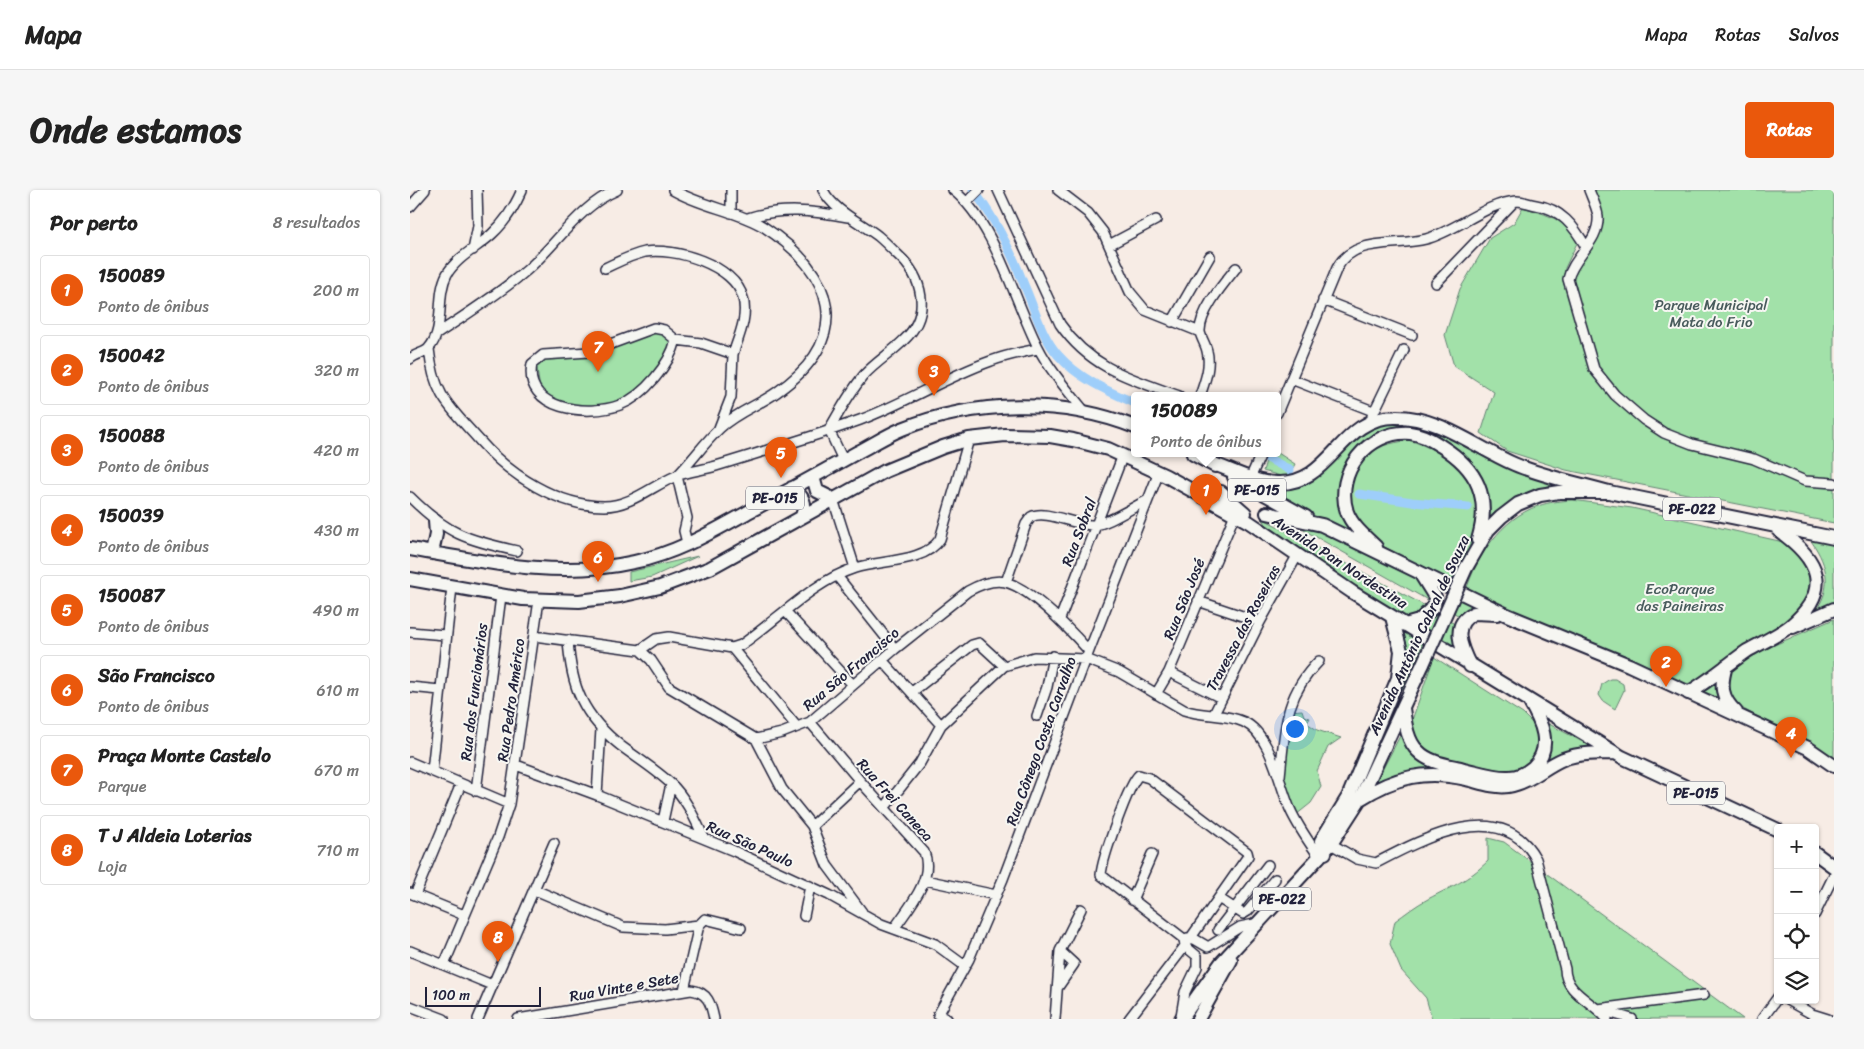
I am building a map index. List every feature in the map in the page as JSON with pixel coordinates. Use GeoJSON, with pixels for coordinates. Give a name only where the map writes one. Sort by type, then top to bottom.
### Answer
{"type":"FeatureCollection","features":[{"type":"Feature","properties":{"kind":"highway","name":"PE-015"},"geometry":{"type":"LineString","coordinates":[[410,549],[509,566],[576,570],[636,562],[696,542],[901,429],[940,416],[969,410],[1040,407],[1085,412],[1131,426]]}},
{"type":"Feature","properties":{"kind":"highway"},"geometry":{"type":"LineString","coordinates":[[1199,457],[1248,481],[1275,484],[1297,481],[1318,470],[1352,432],[1372,416],[1420,419],[1515,464],[1609,492]]}},
{"type":"Feature","properties":{"kind":"highway"},"geometry":{"type":"LineString","coordinates":[[1388,556],[1361,532],[1351,519],[1344,500],[1344,484],[1347,472],[1362,450],[1380,439],[1409,433],[1431,440],[1456,456],[1466,465],[1478,484],[1484,512],[1475,551]]}},
{"type":"Feature","properties":{"kind":"highway","name":"Avenida Pan Nordestina"},"geometry":{"type":"LineString","coordinates":[[410,579],[501,596],[539,600],[598,599],[660,587],[710,568],[905,461],[969,439],[1005,435],[1050,436],[1091,444],[1123,455],[1159,472],[1263,531],[1392,617],[1616,753],[1682,787],[1774,828]]}},
{"type":"Feature","properties":{"kind":"highway"},"geometry":{"type":"LineString","coordinates":[[813,477],[817,492],[833,499]]}},
{"type":"Feature","properties":{"kind":"highway","name":"Avenida Pan Nordestina"},"geometry":{"type":"LineString","coordinates":[[1248,481],[1322,525]]}},
{"type":"Feature","properties":{"kind":"highway"},"geometry":{"type":"LineString","coordinates":[[792,488],[803,498],[805,505],[802,516]]}},
{"type":"Feature","properties":{"kind":"highway"},"geometry":{"type":"LineString","coordinates":[[1221,492],[1263,531]]}},
{"type":"Feature","properties":{"kind":"highway","name":"Avenida Antônio Cabral de Souza"},"geometry":{"type":"LineString","coordinates":[[1181,1019],[1221,963],[1240,945],[1325,852],[1360,799],[1475,551],[1488,530],[1518,504],[1540,495],[1609,492],[1833,538]]}},
{"type":"Feature","properties":{"kind":"highway"},"geometry":{"type":"LineString","coordinates":[[1268,513],[1322,525]]}},
{"type":"Feature","properties":{"kind":"highway"},"geometry":{"type":"LineString","coordinates":[[432,553],[436,534],[435,521]]}},
{"type":"Feature","properties":{"kind":"highway","name":"PE-015"},"geometry":{"type":"LineString","coordinates":[[1322,525],[1507,615],[1629,666],[1808,748],[1834,766]]}},
{"type":"Feature","properties":{"kind":"highway"},"geometry":{"type":"LineString","coordinates":[[1688,693],[1706,683],[1726,666],[1789,626],[1807,611],[1815,596],[1818,580],[1816,568],[1809,556],[1799,544],[1774,527]]}},
{"type":"Feature","properties":{"kind":"highway"},"geometry":{"type":"LineString","coordinates":[[1406,624],[1423,618],[1431,611],[1435,602],[1431,590],[1420,573]]}},
{"type":"Feature","properties":{"kind":"highway"},"geometry":{"type":"LineString","coordinates":[[1771,638],[1834,609]]}},
{"type":"Feature","properties":{"kind":"highway"},"geometry":{"type":"LineString","coordinates":[[1470,666],[1459,642],[1459,632],[1463,622],[1474,613],[1507,615]]}},
{"type":"Feature","properties":{"kind":"highway"},"geometry":{"type":"LineString","coordinates":[[1325,852],[1321,841],[1348,797],[1398,678],[1401,651],[1392,617]]}},
{"type":"Feature","properties":{"kind":"highway"},"geometry":{"type":"LineString","coordinates":[[1726,666],[1722,679],[1723,695],[1729,706],[1741,718]]}},
{"type":"Feature","properties":{"kind":"highway"},"geometry":{"type":"LineString","coordinates":[[1402,708],[1411,741],[1423,756],[1444,764],[1509,777],[1520,776],[1530,770],[1537,763],[1545,743],[1540,722],[1526,697]]}},
{"type":"Feature","properties":{"kind":"highway"},"geometry":{"type":"LineString","coordinates":[[1360,799],[1380,787],[1425,774],[1452,776],[1506,787],[1530,779],[1565,758],[1582,754],[1616,753]]}},
{"type":"Feature","properties":{"kind":"highway"},"geometry":{"type":"LineString","coordinates":[[1819,856],[1834,867]]}},
{"type":"Feature","properties":{"kind":"highway","name":"Avenida Antônio Cabral de Souza"},"geometry":{"type":"LineString","coordinates":[[1198,1019],[1240,945]]}},
{"type":"Feature","properties":{"kind":"street"},"geometry":{"type":"LineString","coordinates":[[410,207],[425,190]]}},
{"type":"Feature","properties":{"kind":"street"},"geometry":{"type":"LineString","coordinates":[[473,250],[478,226],[477,190]]}},
{"type":"Feature","properties":{"kind":"street"},"geometry":{"type":"LineString","coordinates":[[437,334],[439,301],[444,280],[457,261],[494,232],[508,215],[522,190]]}},
{"type":"Feature","properties":{"kind":"street"},"geometry":{"type":"LineString","coordinates":[[410,359],[428,349],[437,334],[508,286],[529,268],[585,210],[607,194],[617,190]]}},
{"type":"Feature","properties":{"kind":"street"},"geometry":{"type":"LineString","coordinates":[[673,190],[698,203],[748,218],[785,242],[815,275],[824,292],[827,308],[826,326],[812,359],[796,378],[776,393],[744,410],[719,429],[677,476]]}},
{"type":"Feature","properties":{"kind":"street"},"geometry":{"type":"LineString","coordinates":[[731,190],[731,213]]}},
{"type":"Feature","properties":{"kind":"street"},"geometry":{"type":"LineString","coordinates":[[823,190],[838,208],[878,236],[905,261],[917,278],[921,294],[920,310],[906,339],[866,374],[853,389],[830,430]]}},
{"type":"Feature","properties":{"kind":"street"},"geometry":{"type":"LineString","coordinates":[[953,190],[969,199],[991,242],[1038,349],[1064,387],[1085,412]]}},
{"type":"Feature","properties":{"kind":"street"},"geometry":{"type":"LineString","coordinates":[[969,199],[979,190]]}},
{"type":"Feature","properties":{"kind":"street"},"geometry":{"type":"LineString","coordinates":[[998,190],[1060,324],[1072,342],[1094,360],[1118,373],[1168,392]]}},
{"type":"Feature","properties":{"kind":"street"},"geometry":{"type":"LineString","coordinates":[[1058,190],[1088,214],[1103,232],[1130,292],[1146,310],[1200,332]]}},
{"type":"Feature","properties":{"kind":"street"},"geometry":{"type":"LineString","coordinates":[[1590,190],[1598,214],[1598,224],[1586,247],[1571,268],[1569,288],[1594,369],[1615,395],[1656,428],[1674,438],[1754,459],[1805,480],[1834,483]]}},
{"type":"Feature","properties":{"kind":"street"},"geometry":{"type":"LineString","coordinates":[[1281,403],[1340,262],[1349,252],[1387,242],[1421,240],[1436,236],[1496,207],[1513,202],[1542,205],[1563,215],[1575,227],[1586,247]]}},
{"type":"Feature","properties":{"kind":"street"},"geometry":{"type":"LineString","coordinates":[[1436,283],[1513,202]]}},
{"type":"Feature","properties":{"kind":"street"},"geometry":{"type":"LineString","coordinates":[[748,218],[772,212],[798,210],[853,218]]}},
{"type":"Feature","properties":{"kind":"street"},"geometry":{"type":"LineString","coordinates":[[1109,245],[1156,220]]}},
{"type":"Feature","properties":{"kind":"street"},"geometry":{"type":"LineString","coordinates":[[605,268],[644,252],[657,251],[689,257],[708,264],[730,277],[743,298],[744,316],[733,354],[731,397],[719,429]]}},
{"type":"Feature","properties":{"kind":"street"},"geometry":{"type":"LineString","coordinates":[[1172,322],[1210,256]]}},
{"type":"Feature","properties":{"kind":"street"},"geometry":{"type":"LineString","coordinates":[[1201,392],[1209,364],[1207,351],[1200,332],[1204,316],[1212,301],[1236,268]]}},
{"type":"Feature","properties":{"kind":"street"},"geometry":{"type":"LineString","coordinates":[[1323,300],[1412,335]]}},
{"type":"Feature","properties":{"kind":"street"},"geometry":{"type":"LineString","coordinates":[[676,340],[670,359],[660,374],[631,399],[612,408],[579,411],[563,407],[544,396],[533,386],[530,379],[532,364],[543,355],[590,352],[654,328],[664,330],[676,340],[701,344],[733,354]]}},
{"type":"Feature","properties":{"kind":"street"},"geometry":{"type":"LineString","coordinates":[[428,349],[434,384],[444,400],[490,452],[520,478],[530,484],[564,498],[605,506],[621,504],[634,499],[677,476],[868,417],[905,402],[990,361],[1038,349]]}},
{"type":"Feature","properties":{"kind":"street"},"geometry":{"type":"LineString","coordinates":[[1291,378],[1372,416],[1404,350]]}},
{"type":"Feature","properties":{"kind":"street"},"geometry":{"type":"LineString","coordinates":[[830,430],[843,460]]}},
{"type":"Feature","properties":{"kind":"street"},"geometry":{"type":"LineString","coordinates":[[640,650],[656,639],[668,637],[732,648],[741,645],[818,586],[837,576],[855,568],[929,552],[935,547],[942,531],[969,439]]}},
{"type":"Feature","properties":{"kind":"street","name":"Rua Sobral"},"geometry":{"type":"LineString","coordinates":[[1060,619],[1123,455]]}},
{"type":"Feature","properties":{"kind":"street"},"geometry":{"type":"LineString","coordinates":[[1248,481],[1260,457]]}},
{"type":"Feature","properties":{"kind":"street","name":"Rua Cônego Costa Carvalho"},"geometry":{"type":"LineString","coordinates":[[947,1019],[938,1015],[965,966],[996,895],[1044,776],[1087,655],[1159,472]]}},
{"type":"Feature","properties":{"kind":"street"},"geometry":{"type":"LineString","coordinates":[[677,476],[687,518],[684,534],[686,539],[696,542]]}},
{"type":"Feature","properties":{"kind":"street"},"geometry":{"type":"LineString","coordinates":[[410,497],[435,521],[468,539],[516,551]]}},
{"type":"Feature","properties":{"kind":"street"},"geometry":{"type":"LineString","coordinates":[[833,499],[855,568]]}},
{"type":"Feature","properties":{"kind":"street"},"geometry":{"type":"LineString","coordinates":[[1146,501],[1097,525],[1085,525],[1042,515],[1031,517],[1026,524],[1006,582],[1060,619],[1087,655],[1184,710],[1195,714],[1233,717],[1247,723],[1255,730],[1280,777],[1296,821],[1325,852],[1376,863],[1428,838],[1451,830],[1484,826],[1517,836],[1529,845],[1536,859],[1565,969],[1565,978],[1575,991],[1598,1009],[1607,1019]]}},
{"type":"Feature","properties":{"kind":"street","name":"Rua São José"},"geometry":{"type":"LineString","coordinates":[[1156,694],[1169,672],[1235,514]]}},
{"type":"Feature","properties":{"kind":"street","name":"Travessa das Roseiras"},"geometry":{"type":"LineString","coordinates":[[1214,714],[1260,622],[1298,556]]}},
{"type":"Feature","properties":{"kind":"street"},"geometry":{"type":"LineString","coordinates":[[837,576],[895,649]]}},
{"type":"Feature","properties":{"kind":"street","name":"Rua São Francisco"},"geometry":{"type":"LineString","coordinates":[[756,739],[798,728],[810,722],[895,649],[968,592],[978,586],[996,581],[1006,582]]}},
{"type":"Feature","properties":{"kind":"street"},"geometry":{"type":"LineString","coordinates":[[432,771],[445,635],[452,587]]}},
{"type":"Feature","properties":{"kind":"street","name":"Rua dos Funcionários"},"geometry":{"type":"LineString","coordinates":[[476,791],[501,596]]}},
{"type":"Feature","properties":{"kind":"street","name":"Rua Pedro Américo"},"geometry":{"type":"LineString","coordinates":[[444,965],[509,804],[539,600]]}},
{"type":"Feature","properties":{"kind":"street"},"geometry":{"type":"LineString","coordinates":[[1198,601],[1260,622]]}},
{"type":"Feature","properties":{"kind":"street"},"geometry":{"type":"LineString","coordinates":[[786,612],[853,685]]}},
{"type":"Feature","properties":{"kind":"street"},"geometry":{"type":"LineString","coordinates":[[410,632],[445,635]]}},
{"type":"Feature","properties":{"kind":"street"},"geometry":{"type":"LineString","coordinates":[[534,636],[640,650],[651,660],[668,687],[756,739],[782,789],[812,826],[827,865],[866,917]]}},
{"type":"Feature","properties":{"kind":"street"},"geometry":{"type":"LineString","coordinates":[[568,640],[573,684],[601,729],[671,784],[685,802],[704,838]]}},
{"type":"Feature","properties":{"kind":"street"},"geometry":{"type":"LineString","coordinates":[[912,692],[972,645],[979,643],[1004,666]]}},
{"type":"Feature","properties":{"kind":"street"},"geometry":{"type":"LineString","coordinates":[[732,648],[798,728]]}},
{"type":"Feature","properties":{"kind":"street"},"geometry":{"type":"LineString","coordinates":[[885,807],[920,763],[941,725],[1004,666],[1034,657],[1087,655]]}},
{"type":"Feature","properties":{"kind":"street"},"geometry":{"type":"LineString","coordinates":[[1037,716],[1047,687],[1053,656]]}},
{"type":"Feature","properties":{"kind":"street"},"geometry":{"type":"LineString","coordinates":[[882,660],[941,725]]}},
{"type":"Feature","properties":{"kind":"street"},"geometry":{"type":"LineString","coordinates":[[1280,777],[1286,719],[1291,701],[1302,681],[1319,661]]}},
{"type":"Feature","properties":{"kind":"street"},"geometry":{"type":"LineString","coordinates":[[1169,672],[1221,698]]}},
{"type":"Feature","properties":{"kind":"street"},"geometry":{"type":"LineString","coordinates":[[410,688],[440,690]]}},
{"type":"Feature","properties":{"kind":"street","name":"Rua Frei Caneca"},"geometry":{"type":"LineString","coordinates":[[810,722],[924,852],[928,860],[925,880]]}},
{"type":"Feature","properties":{"kind":"street"},"geometry":{"type":"LineString","coordinates":[[596,795],[599,784],[601,729]]}},
{"type":"Feature","properties":{"kind":"street"},"geometry":{"type":"LineString","coordinates":[[411,765],[432,771],[509,804]]}},
{"type":"Feature","properties":{"kind":"street","name":"Rua São Paulo"},"geometry":{"type":"LineString","coordinates":[[516,765],[704,838],[810,886],[866,917],[934,944],[965,966]]}},
{"type":"Feature","properties":{"kind":"street"},"geometry":{"type":"LineString","coordinates":[[1129,1019],[1187,941],[1220,898],[1246,862],[1247,852],[1144,775],[1139,774],[1135,778],[1100,875],[1187,941],[1198,956],[1198,961],[1185,992],[1181,1019]]}},
{"type":"Feature","properties":{"kind":"street"},"geometry":{"type":"LineString","coordinates":[[812,826],[860,781]]}},
{"type":"Feature","properties":{"kind":"street"},"geometry":{"type":"LineString","coordinates":[[461,784],[412,894],[464,915]]}},
{"type":"Feature","properties":{"kind":"street"},"geometry":{"type":"LineString","coordinates":[[663,821],[671,784]]}},
{"type":"Feature","properties":{"kind":"street"},"geometry":{"type":"LineString","coordinates":[[478,1019],[554,843]]}},
{"type":"Feature","properties":{"kind":"street"},"geometry":{"type":"LineString","coordinates":[[1132,900],[1152,854]]}},
{"type":"Feature","properties":{"kind":"street"},"geometry":{"type":"LineString","coordinates":[[1218,930],[1268,865]]}},
{"type":"Feature","properties":{"kind":"street"},"geometry":{"type":"LineString","coordinates":[[1819,906],[1834,875]]}},
{"type":"Feature","properties":{"kind":"street"},"geometry":{"type":"LineString","coordinates":[[1220,898],[1244,914],[1275,879]]}},
{"type":"Feature","properties":{"kind":"street"},"geometry":{"type":"LineString","coordinates":[[894,929],[925,880],[996,895]]}},
{"type":"Feature","properties":{"kind":"street"},"geometry":{"type":"LineString","coordinates":[[804,916],[810,886]]}},
{"type":"Feature","properties":{"kind":"street"},"geometry":{"type":"LineString","coordinates":[[535,890],[623,927],[664,929],[699,925]]}},
{"type":"Feature","properties":{"kind":"street"},"geometry":{"type":"LineString","coordinates":[[1057,1018],[1060,951],[1081,909]]}},
{"type":"Feature","properties":{"kind":"street"},"geometry":{"type":"LineString","coordinates":[[684,990],[699,925],[705,919],[741,928]]}},
{"type":"Feature","properties":{"kind":"street"},"geometry":{"type":"LineString","coordinates":[[1187,941],[1208,947],[1240,927],[1261,922]]}},
{"type":"Feature","properties":{"kind":"street"},"geometry":{"type":"LineString","coordinates":[[410,951],[492,985]]}},
{"type":"Feature","properties":{"kind":"street"},"geometry":{"type":"LineString","coordinates":[[1058,987],[1074,964],[1060,951]]}},
{"type":"Feature","properties":{"kind":"street","name":"Rua Vinte e Sete"},"geometry":{"type":"LineString","coordinates":[[518,1019],[684,990],[697,991],[703,994],[712,1006],[714,1019]]}},
{"type":"Feature","properties":{"kind":"street"},"geometry":{"type":"LineString","coordinates":[[1598,1009],[1704,995]]}},
{"type":"Feature","properties":{"kind":"street"},"geometry":{"type":"LineString","coordinates":[[1762,1019],[1774,1002]]}},
{"type":"Feature","properties":{"kind":"street"},"geometry":{"type":"LineString","coordinates":[[1793,1004],[1810,1016],[1828,1019]]}},
{"type":"Feature","properties":{"kind":"street"},"geometry":{"type":"LineString","coordinates":[[410,1006],[427,1016],[444,1019]]}},
{"type":"Feature","properties":{"kind":"street"},"geometry":{"type":"LineString","coordinates":[[1598,1009],[1632,1019]]}},
{"type":"Feature","properties":{"kind":"green space","name":"Parque Municipal Mata do Frio"},"geometry":{"type":"Polygon","coordinates":[[[1590,190],[1834,190],[1834,481],[1817,481],[1665,431],[1624,401],[1597,368],[1568,281],[1598,230],[1590,190]]]}},
{"type":"Feature","properties":{"kind":"green space"},"geometry":{"type":"Polygon","coordinates":[[[1523,207],[1561,223],[1567,228],[1577,243],[1565,268],[1563,281],[1592,369],[1602,387],[1621,407],[1658,434],[1683,446],[1750,461],[1834,485],[1834,523],[1566,470],[1507,451],[1481,433],[1494,392],[1454,366],[1445,335],[1460,289],[1490,238],[1514,223],[1523,207]]]}},
{"type":"Feature","properties":{"kind":"green space"},"geometry":{"type":"Polygon","coordinates":[[[651,330],[666,333],[674,340],[666,365],[630,398],[602,407],[569,406],[549,397],[540,388],[536,364],[540,358],[589,356],[603,353],[651,330]]]}},
{"type":"Feature","properties":{"kind":"green space"},"geometry":{"type":"Polygon","coordinates":[[[1410,420],[1568,485],[1535,492],[1484,532],[1477,473],[1408,429],[1354,453],[1345,519],[1353,536],[1255,484],[1294,486],[1303,484],[1322,471],[1340,453],[1361,427],[1410,420]]]}},
{"type":"Feature","properties":{"kind":"green space"},"geometry":{"type":"Polygon","coordinates":[[[1409,440],[1435,451],[1458,467],[1475,488],[1479,501],[1478,523],[1453,585],[1373,540],[1362,528],[1351,502],[1350,489],[1359,465],[1369,455],[1383,446],[1409,440]]]}},
{"type":"Feature","properties":{"kind":"green space"},"geometry":{"type":"Polygon","coordinates":[[[1281,455],[1295,464],[1289,476],[1281,476],[1263,471],[1267,457],[1281,457],[1281,455]]]}},
{"type":"Feature","properties":{"kind":"green space","name":"EcoParque das Paineiras"},"geometry":{"type":"Polygon","coordinates":[[[1572,500],[1632,508],[1791,545],[1813,570],[1808,602],[1789,621],[1757,638],[1700,683],[1687,686],[1466,591],[1476,565],[1492,540],[1502,529],[1525,512],[1538,506],[1572,500]]]}},
{"type":"Feature","properties":{"kind":"green space"},"geometry":{"type":"Polygon","coordinates":[[[1262,518],[1431,609],[1411,621],[1394,614],[1271,532],[1262,518]]]}},
{"type":"Feature","properties":{"kind":"green space"},"geometry":{"type":"Polygon","coordinates":[[[1286,520],[1321,527],[1419,579],[1433,603],[1286,520]]]}},
{"type":"Feature","properties":{"kind":"green space"},"geometry":{"type":"Polygon","coordinates":[[[1809,538],[1834,543],[1834,602],[1816,610],[1822,601],[1825,591],[1826,573],[1820,555],[1809,538]]]}},
{"type":"Feature","properties":{"kind":"green space"},"geometry":{"type":"Polygon","coordinates":[[[698,556],[652,577],[629,581],[629,572],[698,556]]]}},
{"type":"Feature","properties":{"kind":"green space"},"geometry":{"type":"Polygon","coordinates":[[[1457,597],[1487,610],[1462,617],[1450,611],[1457,597]]]}},
{"type":"Feature","properties":{"kind":"green space"},"geometry":{"type":"Polygon","coordinates":[[[1434,613],[1441,617],[1431,638],[1412,626],[1434,613]]]}},
{"type":"Feature","properties":{"kind":"green space"},"geometry":{"type":"Polygon","coordinates":[[[1834,619],[1834,758],[1734,704],[1728,694],[1729,672],[1763,650],[1834,619]]]}},
{"type":"Feature","properties":{"kind":"green space"},"geometry":{"type":"Polygon","coordinates":[[[1448,620],[1458,626],[1462,658],[1436,641],[1448,620]]]}},
{"type":"Feature","properties":{"kind":"green space"},"geometry":{"type":"Polygon","coordinates":[[[1396,622],[1424,641],[1403,688],[1393,699],[1396,622]]]}},
{"type":"Feature","properties":{"kind":"green space"},"geometry":{"type":"Polygon","coordinates":[[[1434,657],[1523,714],[1535,726],[1539,739],[1537,753],[1529,765],[1509,772],[1446,759],[1419,746],[1413,732],[1412,720],[1434,657]]]}},
{"type":"Feature","properties":{"kind":"green space"},"geometry":{"type":"Polygon","coordinates":[[[1610,679],[1615,679],[1623,684],[1624,690],[1615,709],[1603,701],[1599,695],[1602,684],[1610,679]]]}},
{"type":"Feature","properties":{"kind":"green space"},"geometry":{"type":"Polygon","coordinates":[[[1720,680],[1725,708],[1693,693],[1720,680]]]}},
{"type":"Feature","properties":{"kind":"green space"},"geometry":{"type":"Polygon","coordinates":[[[1302,710],[1304,716],[1310,718],[1307,723],[1317,730],[1341,738],[1328,747],[1317,771],[1321,787],[1311,803],[1296,815],[1283,776],[1290,711],[1302,710]]]}},
{"type":"Feature","properties":{"kind":"green space"},"geometry":{"type":"Polygon","coordinates":[[[1549,724],[1600,751],[1579,748],[1527,778],[1467,778],[1375,784],[1401,734],[1412,753],[1520,777],[1547,744],[1549,724]]]}},
{"type":"Feature","properties":{"kind":"green space"},"geometry":{"type":"Polygon","coordinates":[[[1488,838],[1504,842],[1743,1019],[1432,1019],[1426,998],[1401,970],[1390,944],[1395,921],[1419,904],[1460,883],[1488,861],[1488,838]]]}},
{"type":"Feature","properties":{"kind":"waterway"},"geometry":{"type":"LineString","coordinates":[[973,190],[989,212],[1002,236],[1043,331],[1052,347],[1075,371],[1104,389],[1131,401]]}},
{"type":"Feature","properties":{"kind":"waterway"},"geometry":{"type":"LineString","coordinates":[[1266,457],[1290,470]]}},
{"type":"Feature","properties":{"kind":"waterway"},"geometry":{"type":"LineString","coordinates":[[1359,494],[1412,502],[1468,507]]}},
{"type":"Feature","properties":{"kind":"place","name":"Praça Monte Castelo"},"geometry":{"type":"Point","coordinates":[598,372]}},
{"type":"Feature","properties":{"kind":"place","name":"150088"},"geometry":{"type":"Point","coordinates":[934,396]}},
{"type":"Feature","properties":{"kind":"place","name":"150087"},"geometry":{"type":"Point","coordinates":[781,478]}},
{"type":"Feature","properties":{"kind":"place","name":"150089"},"geometry":{"type":"Point","coordinates":[1206,515]}},
{"type":"Feature","properties":{"kind":"place","name":"São Francisco"},"geometry":{"type":"Point","coordinates":[598,582]}},
{"type":"Feature","properties":{"kind":"place","name":"150042"},"geometry":{"type":"Point","coordinates":[1666,687]}},
{"type":"Feature","properties":{"kind":"place","name":"150039"},"geometry":{"type":"Point","coordinates":[1791,758]}},
{"type":"Feature","properties":{"kind":"place","name":"T J Aldeia Loterias"},"geometry":{"type":"Point","coordinates":[498,962]}}]}
